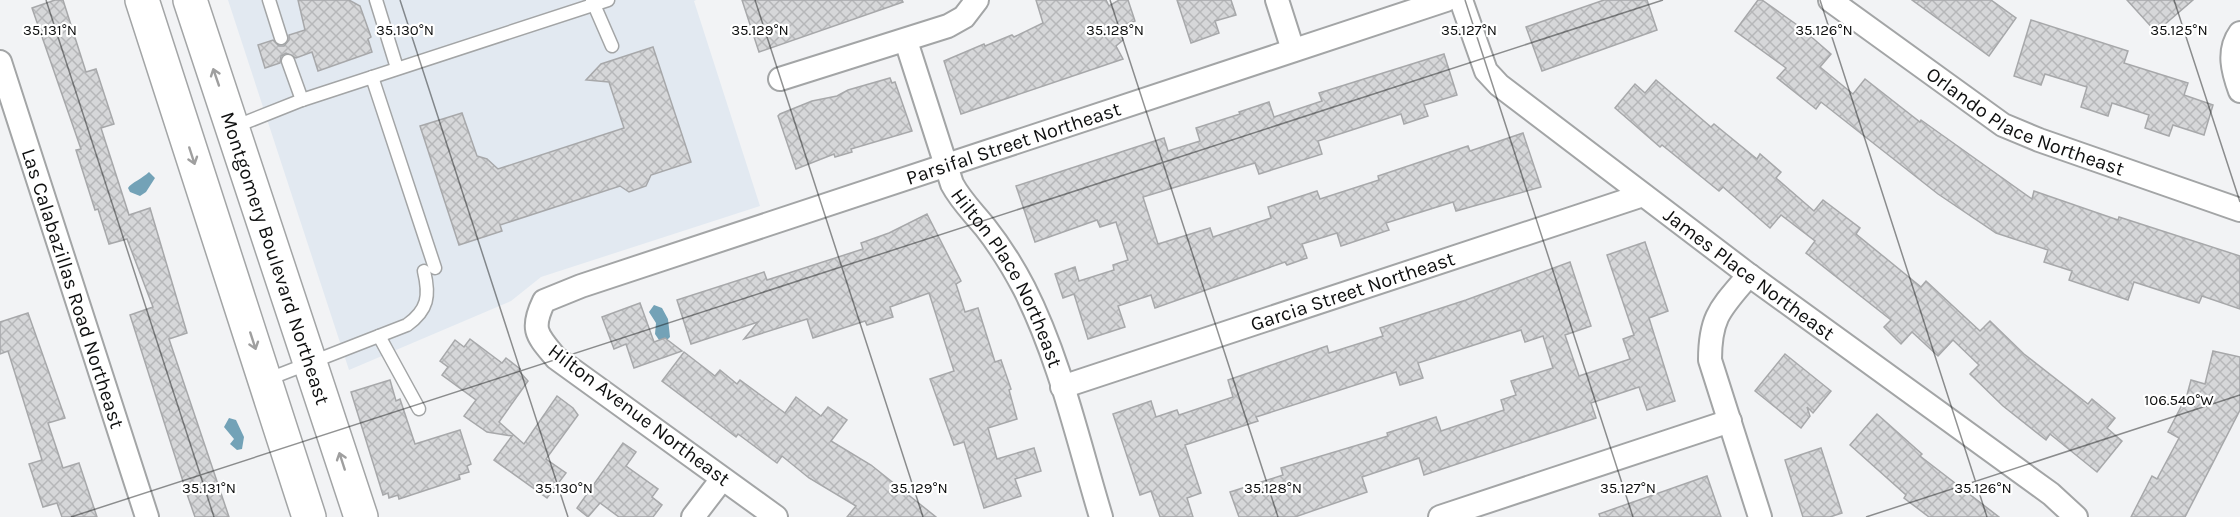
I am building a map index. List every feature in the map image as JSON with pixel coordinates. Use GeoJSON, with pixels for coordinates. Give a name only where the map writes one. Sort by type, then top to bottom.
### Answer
{"type":"FeatureCollection","features":[{"type":"Feature","properties":{"kind":"main road"},"geometry":{"type":"LineString","coordinates":[[142,0],[309,517]]}},
{"type":"Feature","properties":{"kind":"main road","name":"Montgomery Boulevard Northeast"},"geometry":{"type":"LineString","coordinates":[[190,0],[360,517]]}},
{"type":"Feature","properties":{"kind":"street"},"geometry":{"type":"LineString","coordinates":[[780,79],[948,26],[964,17],[976,0]]}},
{"type":"Feature","properties":{"kind":"street"},"geometry":{"type":"LineString","coordinates":[[1277,0],[1293,50]]}},
{"type":"Feature","properties":{"kind":"street","name":"Parsifal Street Northeast"},"geometry":{"type":"LineString","coordinates":[[581,285],[1446,0]]}},
{"type":"Feature","properties":{"kind":"street","name":"James Place Northeast"},"geometry":{"type":"LineString","coordinates":[[1461,0],[1486,71],[1499,86],[1749,275],[2051,494],[2076,517]]}},
{"type":"Feature","properties":{"kind":"street","name":"Orlando Place Northeast"},"geometry":{"type":"LineString","coordinates":[[1830,0],[2003,125],[2039,140],[2240,209]]}},
{"type":"Feature","properties":{"kind":"street"},"geometry":{"type":"LineString","coordinates":[[2240,33],[2234,41],[2232,68],[2240,91]]}},
{"type":"Feature","properties":{"kind":"street","name":"Hilton Place Northeast"},"geometry":{"type":"LineString","coordinates":[[906,41],[945,165],[960,201],[984,226],[1024,289],[1062,387],[1101,517]]}},
{"type":"Feature","properties":{"kind":"street","name":"Las Calabazillas Road Northeast"},"geometry":{"type":"LineString","coordinates":[[0,62],[147,517]]}},
{"type":"Feature","properties":{"kind":"street","name":"Garcia Street Northeast"},"geometry":{"type":"LineString","coordinates":[[1062,387],[1643,195]]}},
{"type":"Feature","properties":{"kind":"street"},"geometry":{"type":"LineString","coordinates":[[1749,275],[1717,313],[1710,334],[1710,360],[1760,517]]}},
{"type":"Feature","properties":{"kind":"street","name":"Hilton Avenue Northeast"},"geometry":{"type":"LineString","coordinates":[[581,285],[544,301],[535,320],[540,338],[556,358],[776,517]]}},
{"type":"Feature","properties":{"kind":"street"},"geometry":{"type":"LineString","coordinates":[[1440,517],[1730,421]]}},
{"type":"Feature","properties":{"kind":"street"},"geometry":{"type":"LineString","coordinates":[[693,517],[722,479]]}},
{"type":"Feature","properties":{"kind":"lane"},"geometry":{"type":"LineString","coordinates":[[269,0],[281,38]]}},
{"type":"Feature","properties":{"kind":"lane"},"geometry":{"type":"LineString","coordinates":[[376,0],[398,68]]}},
{"type":"Feature","properties":{"kind":"lane"},"geometry":{"type":"LineString","coordinates":[[233,127],[302,100],[592,2],[608,0]]}},
{"type":"Feature","properties":{"kind":"lane"},"geometry":{"type":"LineString","coordinates":[[592,2],[612,46]]}},
{"type":"Feature","properties":{"kind":"lane"},"geometry":{"type":"LineString","coordinates":[[288,61],[302,100]]}},
{"type":"Feature","properties":{"kind":"lane"},"geometry":{"type":"LineString","coordinates":[[265,380],[407,325],[425,309],[429,269],[372,77]]}},
{"type":"Feature","properties":{"kind":"lane"},"geometry":{"type":"LineString","coordinates":[[379,336],[419,409]]}},
{"type":"Feature","properties":{"kind":"shaded area"},"geometry":{"type":"Polygon","coordinates":[[[228,0],[696,0],[694,1],[760,206],[541,277],[511,301],[349,370],[228,0]]]}},
{"type":"Feature","properties":{"kind":"water"},"geometry":{"type":"Polygon","coordinates":[[[149,172],[155,178],[146,192],[140,196],[130,192],[128,188],[149,172]]]}},
{"type":"Feature","properties":{"kind":"water"},"geometry":{"type":"Polygon","coordinates":[[[654,305],[662,308],[668,319],[670,337],[666,341],[659,340],[655,334],[656,323],[649,312],[654,305]]]}},
{"type":"Feature","properties":{"kind":"water"},"geometry":{"type":"Polygon","coordinates":[[[229,418],[236,420],[244,437],[242,449],[237,450],[230,444],[234,439],[224,427],[229,418]]]}},
{"type":"Feature","properties":{"kind":"building"},"geometry":{"type":"Polygon","coordinates":[[[55,0],[63,0],[86,72],[96,69],[114,124],[101,128],[129,215],[150,208],[187,333],[169,339],[229,517],[195,517],[187,494],[130,315],[153,307],[127,239],[109,244],[98,209],[95,210],[76,150],[81,149],[32,8],[55,0]]]}},
{"type":"Feature","properties":{"kind":"building"},"geometry":{"type":"Polygon","coordinates":[[[298,0],[349,0],[360,6],[371,37],[368,39],[372,52],[318,71],[312,52],[296,58],[286,53],[281,56],[280,63],[265,68],[258,45],[273,40],[279,46],[284,46],[289,40],[289,35],[305,30],[298,0]]]}},
{"type":"Feature","properties":{"kind":"building"},"geometry":{"type":"Polygon","coordinates":[[[742,0],[902,0],[903,2],[759,52],[742,0]]]}},
{"type":"Feature","properties":{"kind":"building"},"geometry":{"type":"Polygon","coordinates":[[[1036,0],[1106,0],[1109,6],[1119,0],[1128,0],[1135,21],[1119,27],[1123,40],[1116,46],[1123,59],[961,114],[944,61],[984,44],[985,46],[1012,35],[1014,37],[1043,23],[1036,0]]]}},
{"type":"Feature","properties":{"kind":"building"},"geometry":{"type":"Polygon","coordinates":[[[1177,0],[1231,0],[1236,15],[1215,21],[1219,33],[1191,43],[1177,0]]]}},
{"type":"Feature","properties":{"kind":"building"},"geometry":{"type":"Polygon","coordinates":[[[1604,0],[1647,0],[1657,30],[1542,71],[1526,27],[1604,0]]]}},
{"type":"Feature","properties":{"kind":"building"},"geometry":{"type":"Polygon","coordinates":[[[1758,0],[1762,0],[1800,27],[1831,54],[1820,67],[1853,94],[1865,79],[1920,122],[1921,120],[2032,199],[2034,191],[2118,220],[2119,217],[2240,256],[2240,309],[2202,296],[2199,303],[2134,282],[2128,300],[2069,280],[2072,271],[2044,262],[2048,250],[1996,233],[1938,194],[1821,102],[1816,109],[1777,78],[1786,68],[1735,31],[1758,0]]]}},
{"type":"Feature","properties":{"kind":"building"},"geometry":{"type":"Polygon","coordinates":[[[1912,0],[1991,0],[2016,18],[1989,56],[1912,0]]]}},
{"type":"Feature","properties":{"kind":"building"},"geometry":{"type":"Polygon","coordinates":[[[2127,0],[2193,0],[2156,32],[2127,0]]]}},
{"type":"Feature","properties":{"kind":"building"},"geometry":{"type":"Polygon","coordinates":[[[2031,20],[2128,51],[2124,63],[2188,83],[2184,95],[2213,105],[2204,135],[2173,125],[2169,136],[2145,128],[2149,115],[2112,103],[2108,116],[2081,107],[2087,87],[2045,74],[2041,85],[2014,76],[2031,20]]]}},
{"type":"Feature","properties":{"kind":"building"},"geometry":{"type":"Polygon","coordinates":[[[653,47],[691,162],[651,175],[646,186],[629,192],[620,186],[500,225],[502,231],[459,245],[420,126],[462,113],[477,156],[487,159],[498,169],[624,128],[609,82],[586,80],[601,64],[653,47]]]}},
{"type":"Feature","properties":{"kind":"building"},"geometry":{"type":"Polygon","coordinates":[[[1444,54],[1457,95],[1424,105],[1428,116],[1404,124],[1401,114],[1318,141],[1322,154],[1259,174],[1255,163],[1143,197],[1158,244],[1210,228],[1213,237],[1271,218],[1268,207],[1317,191],[1320,199],[1379,180],[1378,176],[1468,146],[1470,151],[1523,133],[1541,187],[1456,211],[1453,202],[1386,223],[1389,230],[1341,246],[1337,233],[1302,244],[1307,258],[1287,265],[1285,262],[1155,308],[1151,295],[1118,306],[1125,327],[1088,339],[1074,294],[1063,298],[1055,274],[1075,267],[1079,281],[1114,270],[1113,265],[1128,260],[1116,222],[1100,227],[1097,220],[1035,242],[1016,186],[1164,138],[1168,151],[1200,141],[1196,128],[1240,114],[1239,112],[1269,102],[1274,117],[1322,101],[1319,93],[1444,54]]]}},
{"type":"Feature","properties":{"kind":"building"},"geometry":{"type":"Polygon","coordinates":[[[890,78],[892,83],[895,82],[912,131],[851,149],[852,152],[835,157],[834,154],[796,169],[778,116],[780,114],[812,101],[837,96],[848,90],[890,78]]]}},
{"type":"Feature","properties":{"kind":"building"},"geometry":{"type":"Polygon","coordinates":[[[1656,80],[1711,127],[1714,124],[1757,159],[1760,154],[1781,172],[1776,178],[1814,211],[1823,200],[1860,228],[1856,234],[1921,287],[1926,281],[1980,331],[1990,321],[2024,354],[2088,404],[2092,399],[2115,418],[2107,428],[2122,441],[2097,472],[2050,434],[2046,440],[2003,406],[1970,374],[1979,365],[1953,340],[1938,356],[1912,332],[1901,344],[1884,327],[1891,320],[1806,253],[1815,241],[1781,215],[1770,228],[1723,187],[1719,191],[1662,145],[1660,147],[1615,108],[1635,84],[1645,93],[1656,80]]]}},
{"type":"Feature","properties":{"kind":"building"},"geometry":{"type":"Polygon","coordinates":[[[927,214],[961,281],[956,284],[965,312],[978,308],[995,362],[1001,360],[1011,389],[1009,390],[1017,419],[988,428],[997,459],[1034,448],[1041,471],[1015,479],[1021,496],[984,508],[964,442],[954,445],[930,379],[954,371],[929,293],[890,307],[893,317],[867,325],[865,321],[813,338],[807,319],[744,339],[758,322],[691,344],[677,300],[764,272],[767,280],[863,249],[861,243],[889,233],[927,214]]]}},
{"type":"Feature","properties":{"kind":"building"},"geometry":{"type":"Polygon","coordinates":[[[1645,242],[1668,311],[1649,318],[1675,401],[1647,410],[1639,387],[1591,403],[1596,418],[1424,475],[1419,458],[1362,477],[1367,492],[1295,517],[1239,517],[1230,492],[1283,475],[1281,468],[1388,436],[1387,433],[1436,417],[1441,431],[1504,410],[1501,400],[1516,395],[1511,381],[1553,368],[1543,336],[1525,342],[1521,330],[1418,363],[1423,378],[1400,385],[1396,372],[1256,417],[1258,421],[1185,445],[1201,493],[1187,498],[1193,517],[1160,517],[1151,491],[1140,495],[1113,414],[1151,401],[1156,417],[1177,410],[1179,415],[1233,397],[1228,380],[1327,346],[1329,353],[1383,336],[1380,328],[1570,262],[1591,326],[1565,335],[1579,376],[1630,359],[1623,339],[1634,335],[1607,255],[1645,242]]]}},
{"type":"Feature","properties":{"kind":"building"},"geometry":{"type":"Polygon","coordinates":[[[640,303],[654,342],[665,338],[682,351],[634,368],[626,344],[614,349],[602,317],[640,303]]]}},
{"type":"Feature","properties":{"kind":"building"},"geometry":{"type":"Polygon","coordinates":[[[28,313],[65,418],[48,423],[63,468],[79,463],[97,517],[62,517],[57,503],[43,507],[29,464],[42,460],[8,351],[0,354],[0,322],[28,313]]]}},
{"type":"Feature","properties":{"kind":"building"},"geometry":{"type":"Polygon","coordinates":[[[470,339],[502,363],[506,358],[520,369],[519,371],[528,381],[499,422],[524,444],[557,396],[573,408],[578,415],[546,459],[566,473],[547,498],[494,460],[512,436],[487,432],[464,416],[476,400],[442,375],[448,367],[440,361],[455,340],[464,347],[470,339]]]}},
{"type":"Feature","properties":{"kind":"building"},"geometry":{"type":"Polygon","coordinates":[[[2213,351],[2240,357],[2240,410],[2185,517],[2131,517],[2152,476],[2157,479],[2179,438],[2168,432],[2187,395],[2191,380],[2205,384],[2213,351]]]}},
{"type":"Feature","properties":{"kind":"building"},"geometry":{"type":"Polygon","coordinates":[[[684,352],[715,376],[720,370],[737,384],[740,380],[785,413],[796,397],[821,416],[828,407],[847,420],[831,441],[871,465],[936,517],[847,517],[856,506],[809,478],[782,456],[777,463],[738,434],[736,437],[662,381],[684,352]]]}},
{"type":"Feature","properties":{"kind":"building"},"geometry":{"type":"Polygon","coordinates":[[[1785,354],[1831,391],[1813,413],[1807,407],[1810,416],[1801,428],[1755,391],[1785,354]]]}},
{"type":"Feature","properties":{"kind":"building"},"geometry":{"type":"Polygon","coordinates":[[[390,380],[396,401],[400,399],[415,444],[460,430],[471,464],[467,466],[469,472],[459,475],[460,479],[399,499],[398,495],[389,498],[388,493],[383,495],[351,392],[390,380]]]}},
{"type":"Feature","properties":{"kind":"building"},"geometry":{"type":"Polygon","coordinates":[[[1877,414],[1922,454],[1920,456],[1999,517],[1929,517],[1904,498],[1906,495],[1850,445],[1877,414]]]}},
{"type":"Feature","properties":{"kind":"building"},"geometry":{"type":"Polygon","coordinates":[[[623,443],[636,452],[626,466],[658,489],[652,497],[662,505],[653,517],[619,517],[600,503],[588,517],[577,508],[623,443]]]}},
{"type":"Feature","properties":{"kind":"building"},"geometry":{"type":"Polygon","coordinates":[[[1821,448],[1842,513],[1830,517],[1803,517],[1785,460],[1821,448]]]}},
{"type":"Feature","properties":{"kind":"building"},"geometry":{"type":"Polygon","coordinates":[[[1707,476],[1721,517],[1600,517],[1599,514],[1707,476]]]}}]}
